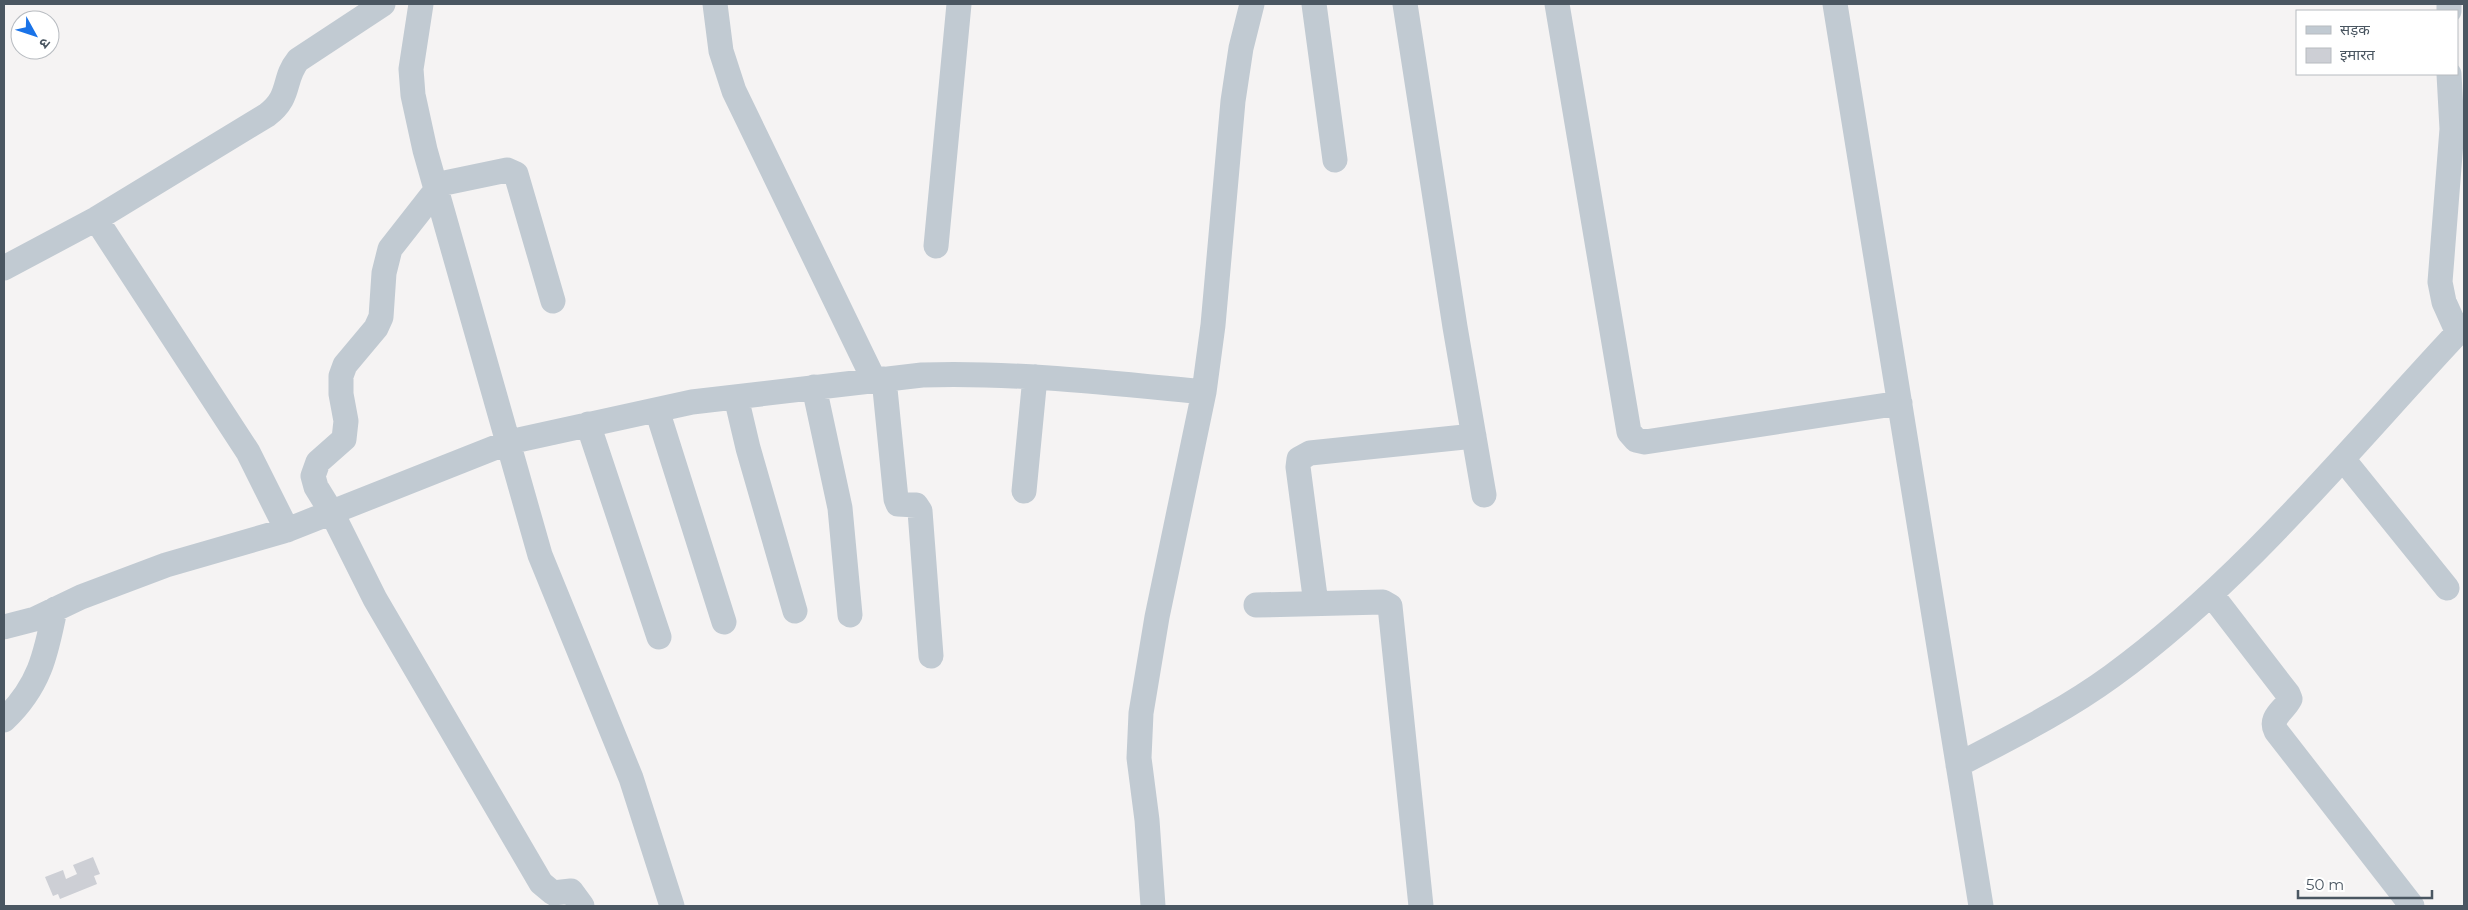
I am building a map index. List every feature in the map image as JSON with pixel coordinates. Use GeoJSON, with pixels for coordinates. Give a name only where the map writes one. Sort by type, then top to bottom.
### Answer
{"type":"FeatureCollection","features":[{"type":"Feature","properties":{"kind":"street"},"geometry":{"type":"LineString","coordinates":[[4,268],[96,219],[274,109],[282,102],[293,67],[298,60],[384,4]]}},
{"type":"Feature","properties":{"kind":"street"},"geometry":{"type":"LineString","coordinates":[[421,4],[412,61],[413,95],[422,140],[540,555],[630,778],[672,906]]}},
{"type":"Feature","properties":{"kind":"street"},"geometry":{"type":"LineString","coordinates":[[714,4],[721,51],[734,91],[879,380],[896,499],[898,504],[916,505],[920,511],[931,656]]}},
{"type":"Feature","properties":{"kind":"street"},"geometry":{"type":"LineString","coordinates":[[936,246],[959,4]]}},
{"type":"Feature","properties":{"kind":"street"},"geometry":{"type":"LineString","coordinates":[[1153,906],[1139,758],[1141,713],[1157,617],[1204,392],[1213,325],[1233,101],[1241,48],[1252,4]]}},
{"type":"Feature","properties":{"kind":"street"},"geometry":{"type":"LineString","coordinates":[[1314,4],[1335,160]]}},
{"type":"Feature","properties":{"kind":"street"},"geometry":{"type":"LineString","coordinates":[[1405,4],[1484,495]]}},
{"type":"Feature","properties":{"kind":"street"},"geometry":{"type":"LineString","coordinates":[[1557,4],[1626,420],[1632,436],[1636,440],[1646,442],[1900,403]]}},
{"type":"Feature","properties":{"kind":"street"},"geometry":{"type":"LineString","coordinates":[[1835,4],[1981,906]]}},
{"type":"Feature","properties":{"kind":"street"},"geometry":{"type":"LineString","coordinates":[[1958,765],[2082,697],[2137,657],[2211,594],[2343,459],[2461,330],[2444,302],[2440,282],[2452,129],[2448,75]]}},
{"type":"Feature","properties":{"kind":"street"},"geometry":{"type":"LineString","coordinates":[[552,301],[516,174],[507,170],[436,187],[390,249],[384,273],[381,317],[376,328],[345,365],[341,376],[341,394],[346,430],[344,439],[318,462],[314,469],[316,487],[332,513],[374,599],[541,883],[553,892],[571,891],[582,906]]}},
{"type":"Feature","properties":{"kind":"street"},"geometry":{"type":"LineString","coordinates":[[96,219],[248,452],[286,530]]}},
{"type":"Feature","properties":{"kind":"street"},"geometry":{"type":"LineString","coordinates":[[4,627],[35,619],[81,597],[166,565],[286,530],[509,442],[658,410],[736,397],[922,375],[1035,376],[1204,392]]}},
{"type":"Feature","properties":{"kind":"street"},"geometry":{"type":"LineString","coordinates":[[1024,491],[1035,376]]}},
{"type":"Feature","properties":{"kind":"street"},"geometry":{"type":"LineString","coordinates":[[814,387],[840,508],[850,614]]}},
{"type":"Feature","properties":{"kind":"street"},"geometry":{"type":"LineString","coordinates":[[736,397],[748,448],[795,611]]}},
{"type":"Feature","properties":{"kind":"street"},"geometry":{"type":"LineString","coordinates":[[658,410],[724,622]]}},
{"type":"Feature","properties":{"kind":"street"},"geometry":{"type":"LineString","coordinates":[[588,424],[659,637]]}},
{"type":"Feature","properties":{"kind":"street"},"geometry":{"type":"LineString","coordinates":[[1316,604],[1298,467],[1299,459],[1310,453],[1474,436]]}},
{"type":"Feature","properties":{"kind":"street"},"geometry":{"type":"LineString","coordinates":[[2343,459],[2447,588]]}},
{"type":"Feature","properties":{"kind":"street"},"geometry":{"type":"LineString","coordinates":[[2211,594],[2288,694],[2290,699],[2286,706],[2274,718],[2273,725],[2276,731],[2412,906]]}},
{"type":"Feature","properties":{"kind":"street"},"geometry":{"type":"LineString","coordinates":[[1256,605],[1382,602],[1390,606],[1421,906]]}},
{"type":"Feature","properties":{"kind":"street"},"geometry":{"type":"LineString","coordinates":[[4,720],[26,694],[46,657],[55,609]]}},
{"type":"Feature","properties":{"kind":"building"},"geometry":{"type":"Polygon","coordinates":[[[93,857],[100,874],[94,876],[97,884],[60,899],[58,894],[53,896],[45,877],[63,870],[66,879],[77,874],[73,865],[93,857]]]}}]}
